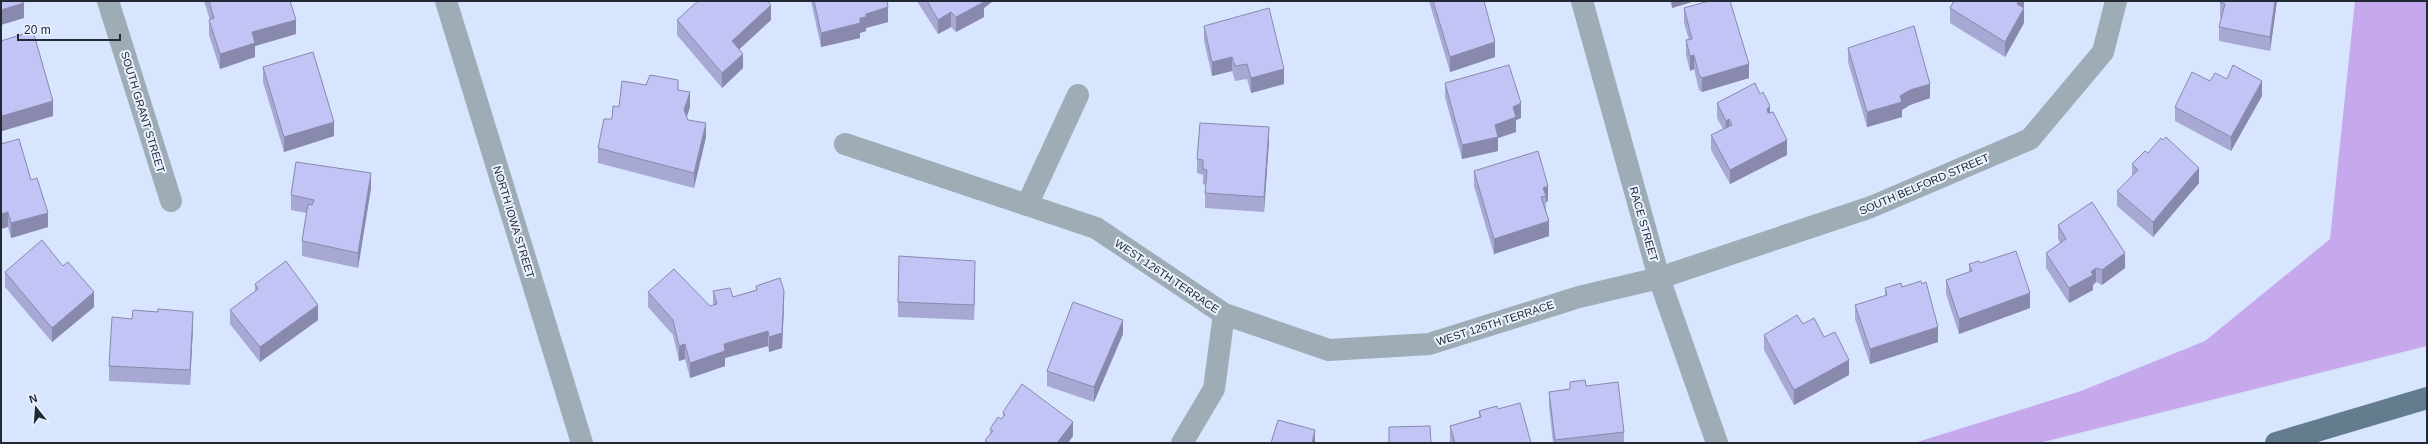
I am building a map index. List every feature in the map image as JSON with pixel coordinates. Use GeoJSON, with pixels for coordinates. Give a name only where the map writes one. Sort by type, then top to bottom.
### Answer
{"type":"FeatureCollection","features":[{"type":"Feature","properties":{"kind":"main road"},"geometry":{"type":"LineString","coordinates":[[2276,443],[2427,398]]}},
{"type":"Feature","properties":{"kind":"street","name":"SOUTH GRANT STREET"},"geometry":{"type":"LineString","coordinates":[[108,1],[171,201]]}},
{"type":"Feature","properties":{"kind":"street","name":"NORTH IOWA STREET"},"geometry":{"type":"LineString","coordinates":[[446,1],[582,443]]}},
{"type":"Feature","properties":{"kind":"street","name":"RACE STREET"},"geometry":{"type":"LineString","coordinates":[[1582,1],[1659,278],[1717,443]]}},
{"type":"Feature","properties":{"kind":"street","name":"SOUTH BELFORD STREET"},"geometry":{"type":"LineString","coordinates":[[1659,278],[1871,207],[2030,139],[2103,52],[2116,1]]}},
{"type":"Feature","properties":{"kind":"street"},"geometry":{"type":"LineString","coordinates":[[1027,205],[1078,96]]}},
{"type":"Feature","properties":{"kind":"street","name":"WEST 126TH TERRACE"},"geometry":{"type":"LineString","coordinates":[[845,144],[1096,228],[1224,314],[1329,350],[1429,344],[1579,296],[1659,278]]}},
{"type":"Feature","properties":{"kind":"street"},"geometry":{"type":"LineString","coordinates":[[1182,443],[1214,389],[1224,314]]}},
{"type":"Feature","properties":{"kind":"shaded area"},"geometry":{"type":"Polygon","coordinates":[[[2355,1],[2427,1],[2427,346],[2039,443],[1914,443],[2081,391],[2205,341],[2330,239],[2355,1]]]}},
{"type":"Feature","properties":{"kind":"building"},"geometry":{"type":"Polygon","coordinates":[[[1,1],[23,1],[24,3],[1,10],[1,1]]]}},
{"type":"Feature","properties":{"kind":"building"},"geometry":{"type":"Polygon","coordinates":[[[209,1],[290,1],[296,20],[252,32],[255,43],[220,54],[209,20],[214,18],[209,1]]]}},
{"type":"Feature","properties":{"kind":"building"},"geometry":{"type":"Polygon","coordinates":[[[698,1],[767,1],[771,5],[732,41],[743,54],[722,73],[677,20],[698,1]]]}},
{"type":"Feature","properties":{"kind":"building"},"geometry":{"type":"Polygon","coordinates":[[[814,1],[887,1],[888,7],[866,14],[866,17],[860,18],[860,23],[821,33],[814,1]]]}},
{"type":"Feature","properties":{"kind":"building"},"geometry":{"type":"Polygon","coordinates":[[[927,1],[984,2],[956,17],[951,12],[938,20],[927,1]]]}},
{"type":"Feature","properties":{"kind":"building"},"geometry":{"type":"Polygon","coordinates":[[[1433,1],[1484,1],[1495,42],[1450,57],[1433,1]]]}},
{"type":"Feature","properties":{"kind":"building"},"geometry":{"type":"Polygon","coordinates":[[[1709,1],[1730,1],[1749,64],[1702,78],[1699,75],[1694,55],[1690,56],[1686,40],[1692,39],[1684,8],[1709,1]]]}},
{"type":"Feature","properties":{"kind":"building"},"geometry":{"type":"Polygon","coordinates":[[[1954,1],[2019,1],[2017,4],[2024,8],[2005,42],[1950,8],[1954,1]]]}},
{"type":"Feature","properties":{"kind":"building"},"geometry":{"type":"Polygon","coordinates":[[[2220,1],[2275,1],[2270,37],[2219,27],[2225,4],[2220,1]]]}},
{"type":"Feature","properties":{"kind":"building"},"geometry":{"type":"Polygon","coordinates":[[[1269,8],[1284,69],[1251,78],[1247,64],[1235,66],[1232,57],[1212,62],[1204,26],[1269,8]]]}},
{"type":"Feature","properties":{"kind":"building"},"geometry":{"type":"Polygon","coordinates":[[[1914,26],[1930,84],[1910,90],[1900,96],[1902,102],[1867,112],[1848,48],[1914,26]]]}},
{"type":"Feature","properties":{"kind":"building"},"geometry":{"type":"Polygon","coordinates":[[[33,31],[53,101],[2,116],[1,41],[33,31]]]}},
{"type":"Feature","properties":{"kind":"building"},"geometry":{"type":"Polygon","coordinates":[[[313,52],[334,122],[284,137],[263,67],[313,52]]]}},
{"type":"Feature","properties":{"kind":"building"},"geometry":{"type":"Polygon","coordinates":[[[1509,65],[1521,103],[1513,107],[1516,117],[1495,125],[1498,137],[1462,145],[1445,83],[1509,65]]]}},
{"type":"Feature","properties":{"kind":"building"},"geometry":{"type":"Polygon","coordinates":[[[2233,65],[2262,81],[2231,137],[2175,107],[2192,72],[2210,81],[2215,73],[2227,79],[2233,65]]]}},
{"type":"Feature","properties":{"kind":"building"},"geometry":{"type":"Polygon","coordinates":[[[650,75],[678,80],[678,90],[690,92],[684,110],[688,120],[706,123],[694,173],[598,148],[604,119],[612,119],[613,106],[619,107],[622,81],[646,85],[650,75]]]}},
{"type":"Feature","properties":{"kind":"building"},"geometry":{"type":"Polygon","coordinates":[[[1755,83],[1760,94],[1763,92],[1770,106],[1767,109],[1768,113],[1773,112],[1787,140],[1730,170],[1711,135],[1732,125],[1729,119],[1726,121],[1717,103],[1755,83]]]}},
{"type":"Feature","properties":{"kind":"building"},"geometry":{"type":"Polygon","coordinates":[[[1200,123],[1269,127],[1264,197],[1205,193],[1207,170],[1203,169],[1203,160],[1197,159],[1200,123]]]}},
{"type":"Feature","properties":{"kind":"building"},"geometry":{"type":"Polygon","coordinates":[[[2166,137],[2199,168],[2153,222],[2117,191],[2138,170],[2132,164],[2145,151],[2148,153],[2161,138],[2163,140],[2166,137]]]}},
{"type":"Feature","properties":{"kind":"building"},"geometry":{"type":"Polygon","coordinates":[[[19,139],[31,180],[37,178],[48,213],[11,223],[8,212],[1,214],[1,144],[19,139]]]}},
{"type":"Feature","properties":{"kind":"building"},"geometry":{"type":"Polygon","coordinates":[[[1538,151],[1548,186],[1543,188],[1546,196],[1541,197],[1549,221],[1494,239],[1474,171],[1538,151]]]}},
{"type":"Feature","properties":{"kind":"building"},"geometry":{"type":"Polygon","coordinates":[[[296,162],[371,173],[358,253],[302,241],[308,204],[312,205],[314,200],[291,195],[296,162]]]}},
{"type":"Feature","properties":{"kind":"building"},"geometry":{"type":"Polygon","coordinates":[[[2092,202],[2125,253],[2102,270],[2096,268],[2091,272],[2093,275],[2069,288],[2046,253],[2066,239],[2058,225],[2092,202]]]}},
{"type":"Feature","properties":{"kind":"building"},"geometry":{"type":"Polygon","coordinates":[[[42,240],[63,266],[68,262],[94,292],[52,328],[5,272],[42,240]]]}},
{"type":"Feature","properties":{"kind":"building"},"geometry":{"type":"Polygon","coordinates":[[[2016,251],[2030,293],[1959,319],[1946,280],[1972,271],[1969,264],[1979,261],[1980,263],[2016,251]]]}},
{"type":"Feature","properties":{"kind":"building"},"geometry":{"type":"Polygon","coordinates":[[[899,256],[975,261],[974,305],[898,302],[899,256]]]}},
{"type":"Feature","properties":{"kind":"building"},"geometry":{"type":"Polygon","coordinates":[[[286,261],[318,305],[260,347],[230,310],[258,289],[255,284],[286,261]]]}},
{"type":"Feature","properties":{"kind":"building"},"geometry":{"type":"Polygon","coordinates":[[[674,269],[710,306],[717,304],[713,291],[730,288],[733,297],[757,290],[756,286],[780,278],[784,291],[782,333],[769,337],[768,331],[724,344],[725,351],[690,363],[685,344],[679,346],[673,320],[648,292],[674,269]]]}},
{"type":"Feature","properties":{"kind":"building"},"geometry":{"type":"Polygon","coordinates":[[[1921,281],[1922,284],[1926,282],[1938,327],[1870,349],[1855,305],[1887,295],[1885,288],[1901,283],[1902,287],[1921,281]]]}},
{"type":"Feature","properties":{"kind":"building"},"geometry":{"type":"Polygon","coordinates":[[[1073,302],[1123,320],[1094,387],[1047,371],[1073,302]]]}},
{"type":"Feature","properties":{"kind":"building"},"geometry":{"type":"Polygon","coordinates":[[[158,309],[193,312],[190,370],[109,366],[112,317],[132,319],[133,310],[158,312],[158,309]]]}},
{"type":"Feature","properties":{"kind":"building"},"geometry":{"type":"Polygon","coordinates":[[[1797,315],[1803,324],[1814,318],[1824,337],[1835,332],[1849,360],[1794,390],[1764,335],[1797,315]]]}},
{"type":"Feature","properties":{"kind":"building"},"geometry":{"type":"Polygon","coordinates":[[[1585,380],[1586,386],[1618,382],[1624,432],[1555,440],[1549,392],[1570,389],[1570,382],[1585,380]]]}},
{"type":"Feature","properties":{"kind":"building"},"geometry":{"type":"Polygon","coordinates":[[[1022,384],[1073,422],[1057,443],[988,443],[985,440],[993,431],[990,429],[998,417],[1001,419],[1005,415],[1003,412],[1022,384]]]}},
{"type":"Feature","properties":{"kind":"building"},"geometry":{"type":"Polygon","coordinates":[[[1520,403],[1531,443],[1455,443],[1450,426],[1481,417],[1479,411],[1497,406],[1498,409],[1520,403]]]}},
{"type":"Feature","properties":{"kind":"building"},"geometry":{"type":"Polygon","coordinates":[[[1278,420],[1315,430],[1312,443],[1271,443],[1278,420]]]}},
{"type":"Feature","properties":{"kind":"building"},"geometry":{"type":"Polygon","coordinates":[[[1430,426],[1431,443],[1389,443],[1389,427],[1430,426]]]}}]}
